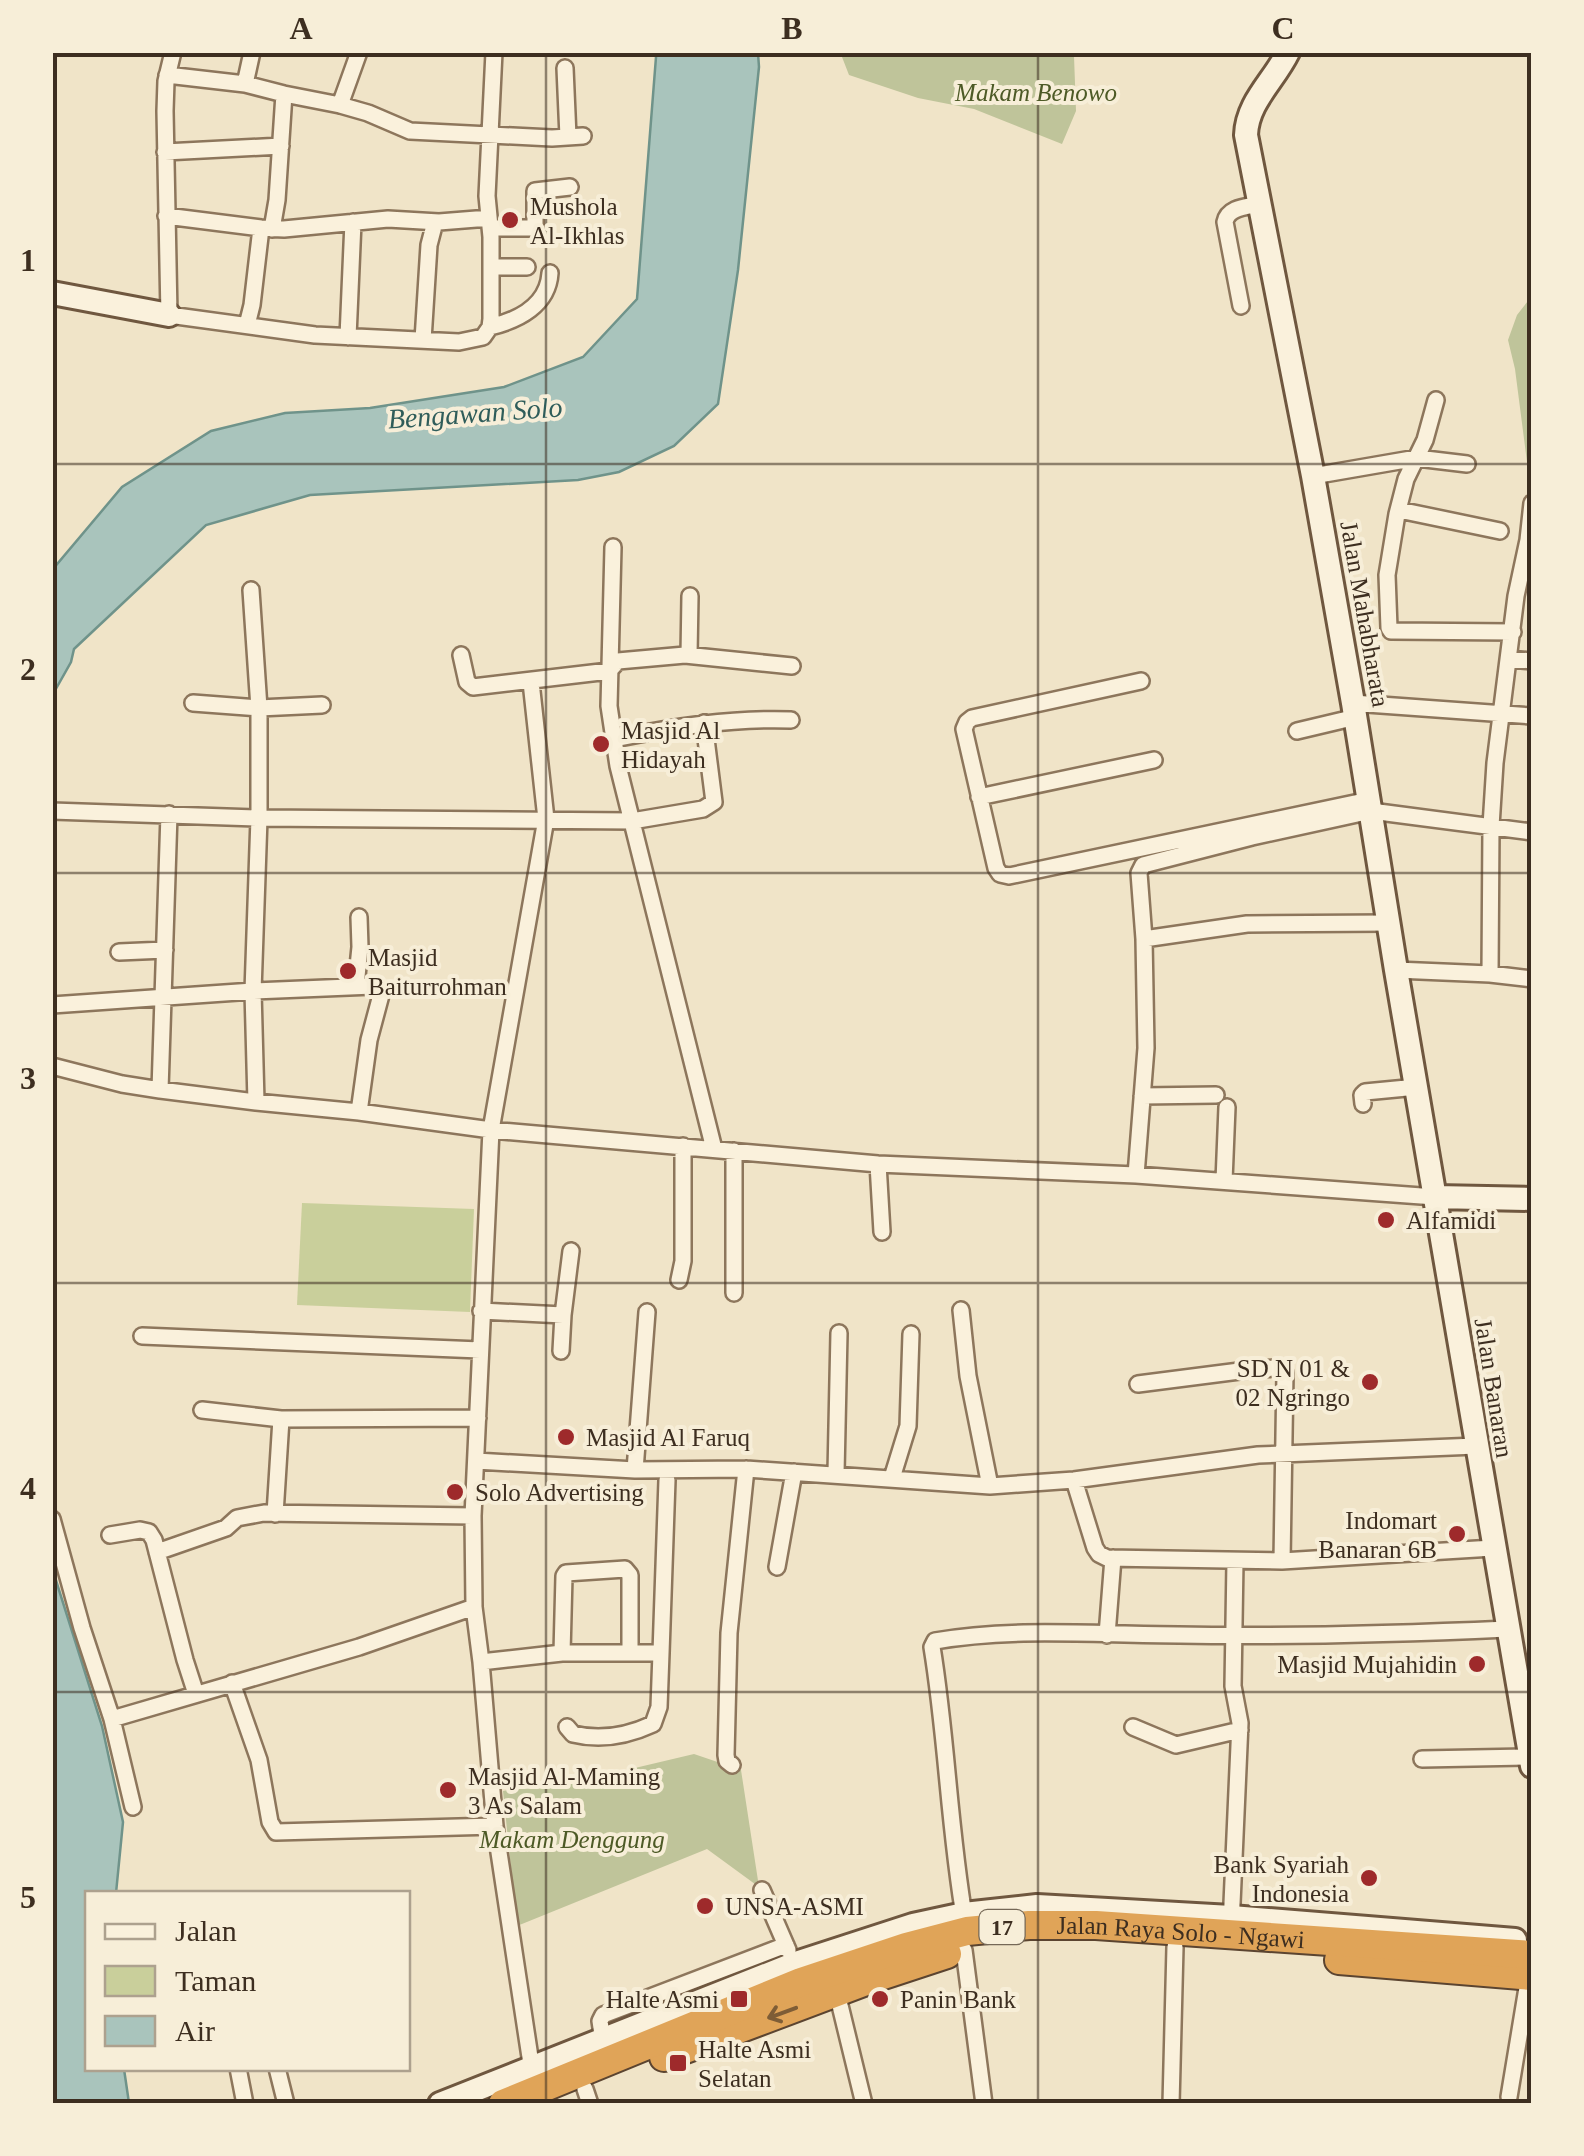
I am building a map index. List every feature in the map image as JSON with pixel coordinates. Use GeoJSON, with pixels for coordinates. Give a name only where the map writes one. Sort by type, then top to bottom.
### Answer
{"type":"FeatureCollection","features":[{"type":"Feature","properties":{"kind":"highway","name":"Jalan Raya Solo - Ngawi"},"geometry":{"type":"LineString","coordinates":[[503,2104],[729,2000],[793,1964],[965,1931],[1096,1917],[1231,1925],[1502,1946],[1531,1969]]}},
{"type":"Feature","properties":{"kind":"highway","name":"Jalan Raya Solo - Ngawi"},"geometry":{"type":"LineString","coordinates":[[540,2087],[587,2096],[837,1993],[965,1931],[998,1943],[1083,1941],[1531,1969]]}},
{"type":"Feature","properties":{"kind":"street"},"geometry":{"type":"LineString","coordinates":[[170,314],[165,88],[173,52]]}},
{"type":"Feature","properties":{"kind":"street"},"geometry":{"type":"LineString","coordinates":[[246,84],[252,52]]}},
{"type":"Feature","properties":{"kind":"street"},"geometry":{"type":"LineString","coordinates":[[340,105],[360,52]]}},
{"type":"Feature","properties":{"kind":"street"},"geometry":{"type":"LineString","coordinates":[[481,52],[494,53],[487,196],[490,327]]}},
{"type":"Feature","properties":{"kind":"street","name":"Jalan Mahabharata"},"geometry":{"type":"LineString","coordinates":[[1283,62],[1252,106],[1246,136],[1355,710],[1435,1197]]}},
{"type":"Feature","properties":{"kind":"street"},"geometry":{"type":"LineString","coordinates":[[168,74],[246,84],[340,105],[410,131],[575,137],[564,65]]}},
{"type":"Feature","properties":{"kind":"street"},"geometry":{"type":"LineString","coordinates":[[247,325],[266,229],[277,200],[284,94]]}},
{"type":"Feature","properties":{"kind":"street"},"geometry":{"type":"LineString","coordinates":[[165,152],[281,146]]}},
{"type":"Feature","properties":{"kind":"street"},"geometry":{"type":"LineString","coordinates":[[166,216],[266,229],[403,219],[535,228],[535,191],[570,187]]}},
{"type":"Feature","properties":{"kind":"street"},"geometry":{"type":"LineString","coordinates":[[1241,306],[1225,222],[1230,212],[1260,204]]}},
{"type":"Feature","properties":{"kind":"street"},"geometry":{"type":"LineString","coordinates":[[348,338],[353,222]]}},
{"type":"Feature","properties":{"kind":"street"},"geometry":{"type":"LineString","coordinates":[[423,340],[428,252],[435,222]]}},
{"type":"Feature","properties":{"kind":"street"},"geometry":{"type":"LineString","coordinates":[[491,267],[528,267]]}},
{"type":"Feature","properties":{"kind":"street"},"geometry":{"type":"LineString","coordinates":[[52,293],[170,314],[348,338],[470,341],[483,337],[490,327],[522,314],[542,298],[550,273]]}},
{"type":"Feature","properties":{"kind":"street"},"geometry":{"type":"LineString","coordinates":[[1436,400],[1418,458],[1406,478],[1399,510],[1386,574],[1388,622],[1391,631],[1513,632]]}},
{"type":"Feature","properties":{"kind":"street"},"geometry":{"type":"LineString","coordinates":[[1313,476],[1418,458],[1467,464]]}},
{"type":"Feature","properties":{"kind":"street"},"geometry":{"type":"LineString","coordinates":[[1490,974],[1491,826],[1501,712],[1532,503]]}},
{"type":"Feature","properties":{"kind":"street"},"geometry":{"type":"LineString","coordinates":[[1399,510],[1500,530]]}},
{"type":"Feature","properties":{"kind":"street"},"geometry":{"type":"LineString","coordinates":[[613,547],[609,706],[618,766],[714,1149]]}},
{"type":"Feature","properties":{"kind":"street"},"geometry":{"type":"LineString","coordinates":[[251,590],[260,818],[253,991],[256,1102]]}},
{"type":"Feature","properties":{"kind":"street"},"geometry":{"type":"LineString","coordinates":[[689,656],[690,596]]}},
{"type":"Feature","properties":{"kind":"street"},"geometry":{"type":"LineString","coordinates":[[461,655],[467,682],[473,688],[610,671],[618,661],[689,656],[792,666]]}},
{"type":"Feature","properties":{"kind":"street"},"geometry":{"type":"LineString","coordinates":[[1509,659],[1532,662]]}},
{"type":"Feature","properties":{"kind":"street"},"geometry":{"type":"LineString","coordinates":[[1141,681],[967,722],[964,729],[979,797],[996,868],[1003,876],[1370,805],[1532,832]]}},
{"type":"Feature","properties":{"kind":"street"},"geometry":{"type":"LineString","coordinates":[[531,682],[546,819],[491,1130],[473,1516],[474,1607],[495,1826],[540,2087]]}},
{"type":"Feature","properties":{"kind":"street"},"geometry":{"type":"LineString","coordinates":[[193,703],[258,708],[322,705]]}},
{"type":"Feature","properties":{"kind":"street"},"geometry":{"type":"LineString","coordinates":[[1297,731],[1355,710],[1532,716]]}},
{"type":"Feature","properties":{"kind":"street"},"geometry":{"type":"LineString","coordinates":[[614,738],[704,723],[792,720]]}},
{"type":"Feature","properties":{"kind":"street"},"geometry":{"type":"LineString","coordinates":[[52,812],[632,821],[702,809],[714,802],[704,723]]}},
{"type":"Feature","properties":{"kind":"street"},"geometry":{"type":"LineString","coordinates":[[979,797],[1154,760]]}},
{"type":"Feature","properties":{"kind":"street"},"geometry":{"type":"LineString","coordinates":[[1136,1175],[1146,1048],[1138,872],[1143,865],[1370,805]]}},
{"type":"Feature","properties":{"kind":"street"},"geometry":{"type":"LineString","coordinates":[[160,1090],[169,814]]}},
{"type":"Feature","properties":{"kind":"street"},"geometry":{"type":"LineString","coordinates":[[356,986],[358,917]]}},
{"type":"Feature","properties":{"kind":"street"},"geometry":{"type":"LineString","coordinates":[[1144,938],[1247,924],[1389,924]]}},
{"type":"Feature","properties":{"kind":"street"},"geometry":{"type":"LineString","coordinates":[[119,952],[165,950]]}},
{"type":"Feature","properties":{"kind":"street"},"geometry":{"type":"LineString","coordinates":[[1396,970],[1531,980]]}},
{"type":"Feature","properties":{"kind":"street"},"geometry":{"type":"LineString","coordinates":[[52,1005],[373,986],[382,995],[368,1040],[360,1112]]}},
{"type":"Feature","properties":{"kind":"street"},"geometry":{"type":"LineString","coordinates":[[52,1066],[160,1090],[491,1130],[734,1152],[1435,1197],[1532,1199]]}},
{"type":"Feature","properties":{"kind":"street"},"geometry":{"type":"LineString","coordinates":[[1363,1104],[1362,1095],[1366,1092],[1417,1088]]}},
{"type":"Feature","properties":{"kind":"street"},"geometry":{"type":"LineString","coordinates":[[1142,1096],[1222,1102],[1224,1181]]}},
{"type":"Feature","properties":{"kind":"street"},"geometry":{"type":"LineString","coordinates":[[679,1280],[683,1261],[682,1146]]}},
{"type":"Feature","properties":{"kind":"street"},"geometry":{"type":"LineString","coordinates":[[734,1152],[734,1294]]}},
{"type":"Feature","properties":{"kind":"street"},"geometry":{"type":"LineString","coordinates":[[878,1164],[882,1232]]}},
{"type":"Feature","properties":{"kind":"street","name":"Jalan Banaran"},"geometry":{"type":"LineString","coordinates":[[1435,1197],[1531,1760]]}},
{"type":"Feature","properties":{"kind":"street"},"geometry":{"type":"LineString","coordinates":[[561,1352],[571,1251]]}},
{"type":"Feature","properties":{"kind":"street"},"geometry":{"type":"LineString","coordinates":[[961,1310],[968,1376],[990,1486]]}},
{"type":"Feature","properties":{"kind":"street"},"geometry":{"type":"LineString","coordinates":[[481,1311],[563,1316]]}},
{"type":"Feature","properties":{"kind":"street"},"geometry":{"type":"LineString","coordinates":[[634,1470],[647,1312]]}},
{"type":"Feature","properties":{"kind":"street"},"geometry":{"type":"LineString","coordinates":[[836,1473],[840,1333]]}},
{"type":"Feature","properties":{"kind":"street"},"geometry":{"type":"LineString","coordinates":[[892,1478],[908,1426],[912,1334]]}},
{"type":"Feature","properties":{"kind":"street"},"geometry":{"type":"LineString","coordinates":[[142,1336],[480,1350]]}},
{"type":"Feature","properties":{"kind":"street"},"geometry":{"type":"LineString","coordinates":[[1138,1384],[1282,1369],[1286,1377],[1282,1561]]}},
{"type":"Feature","properties":{"kind":"street"},"geometry":{"type":"LineString","coordinates":[[202,1410],[281,1419],[478,1418]]}},
{"type":"Feature","properties":{"kind":"street"},"geometry":{"type":"LineString","coordinates":[[275,1514],[281,1419]]}},
{"type":"Feature","properties":{"kind":"street"},"geometry":{"type":"LineString","coordinates":[[476,1461],[634,1470],[746,1468],[990,1486],[1074,1480],[1284,1454],[1476,1446]]}},
{"type":"Feature","properties":{"kind":"street"},"geometry":{"type":"LineString","coordinates":[[732,1765],[726,1755],[728,1633],[746,1468]]}},
{"type":"Feature","properties":{"kind":"street"},"geometry":{"type":"LineString","coordinates":[[777,1567],[794,1472]]}},
{"type":"Feature","properties":{"kind":"street"},"geometry":{"type":"LineString","coordinates":[[567,1726],[573,1734],[605,1738],[638,1731],[658,1717],[666,1480]]}},
{"type":"Feature","properties":{"kind":"street"},"geometry":{"type":"LineString","coordinates":[[1074,1480],[1095,1548],[1099,1554],[1113,1558],[1282,1561],[1493,1548]]}},
{"type":"Feature","properties":{"kind":"street"},"geometry":{"type":"LineString","coordinates":[[157,1552],[226,1528],[237,1518],[275,1514],[473,1516]]}},
{"type":"Feature","properties":{"kind":"street"},"geometry":{"type":"LineString","coordinates":[[52,1519],[112,1719],[133,1808]]}},
{"type":"Feature","properties":{"kind":"street"},"geometry":{"type":"LineString","coordinates":[[110,1535],[149,1532],[196,1694]]}},
{"type":"Feature","properties":{"kind":"street"},"geometry":{"type":"LineString","coordinates":[[1106,1635],[1113,1558]]}},
{"type":"Feature","properties":{"kind":"street"},"geometry":{"type":"LineString","coordinates":[[1231,1925],[1240,1730],[1234,1694],[1236,1562]]}},
{"type":"Feature","properties":{"kind":"street"},"geometry":{"type":"LineString","coordinates":[[562,1653],[566,1573],[625,1568],[630,1575],[630,1652]]}},
{"type":"Feature","properties":{"kind":"street"},"geometry":{"type":"LineString","coordinates":[[112,1719],[360,1646],[474,1607]]}},
{"type":"Feature","properties":{"kind":"street"},"geometry":{"type":"LineString","coordinates":[[984,2104],[932,1647],[935,1640],[1000,1635],[1235,1636],[1507,1629]]}},
{"type":"Feature","properties":{"kind":"street"},"geometry":{"type":"LineString","coordinates":[[481,1662],[562,1653],[662,1652]]}},
{"type":"Feature","properties":{"kind":"street"},"geometry":{"type":"LineString","coordinates":[[232,1683],[259,1760],[270,1822],[276,1832],[495,1826]]}},
{"type":"Feature","properties":{"kind":"street"},"geometry":{"type":"LineString","coordinates":[[1133,1727],[1176,1746],[1240,1730]]}},
{"type":"Feature","properties":{"kind":"street"},"geometry":{"type":"LineString","coordinates":[[1422,1759],[1531,1760]]}},
{"type":"Feature","properties":{"kind":"street"},"geometry":{"type":"LineString","coordinates":[[603,2041],[603,2016],[793,1964],[762,1890]]}},
{"type":"Feature","properties":{"kind":"street"},"geometry":{"type":"LineString","coordinates":[[1502,1946],[1532,1942]]}},
{"type":"Feature","properties":{"kind":"street"},"geometry":{"type":"LineString","coordinates":[[1171,2104],[1176,1947]]}},
{"type":"Feature","properties":{"kind":"street"},"geometry":{"type":"LineString","coordinates":[[1510,2098],[1531,1969]]}},
{"type":"Feature","properties":{"kind":"street"},"geometry":{"type":"LineString","coordinates":[[837,1993],[864,2104]]}},
{"type":"Feature","properties":{"kind":"street"},"geometry":{"type":"LineString","coordinates":[[440,2104],[540,2087],[603,2041],[729,2000]]}},
{"type":"Feature","properties":{"kind":"street"},"geometry":{"type":"LineString","coordinates":[[239,2071],[246,2104]]}},
{"type":"Feature","properties":{"kind":"street"},"geometry":{"type":"LineString","coordinates":[[278,2071],[286,2104]]}},
{"type":"Feature","properties":{"kind":"green space","name":"Makam Benowo"},"geometry":{"type":"Polygon","coordinates":[[[1049,52],[1074,56],[1076,111],[1062,144],[974,109],[918,98],[849,75],[842,57],[845,53],[1049,52]]]}},
{"type":"Feature","properties":{"kind":"green space"},"geometry":{"type":"Polygon","coordinates":[[[1531,297],[1531,493],[1508,340],[1517,315],[1531,297]]]}},
{"type":"Feature","properties":{"kind":"green space"},"geometry":{"type":"Polygon","coordinates":[[[302,1203],[474,1209],[470,1312],[297,1305],[302,1203]]]}},
{"type":"Feature","properties":{"kind":"green space","name":"Makam Denggung"},"geometry":{"type":"Polygon","coordinates":[[[694,1754],[741,1770],[759,1887],[707,1849],[517,1926],[503,1791],[618,1772],[694,1754]]]}},
{"type":"Feature","properties":{"kind":"water","name":"Bengawan Solo"},"geometry":{"type":"Polygon","coordinates":[[[654,53],[758,53],[738,270],[718,404],[674,446],[619,472],[578,480],[310,495],[206,525],[74,649],[53,694],[53,569],[122,487],[211,431],[285,413],[370,408],[504,387],[583,357],[637,299],[654,53]]]}},
{"type":"Feature","properties":{"kind":"water"},"geometry":{"type":"Polygon","coordinates":[[[53,1571],[102,1726],[123,1822],[116,1891],[85,1891],[85,2071],[124,2071],[129,2103],[53,2103],[53,1571]]]}},
{"type":"Feature","properties":{"kind":"place","name":"Mushola Al-Ikhlas"},"geometry":{"type":"Point","coordinates":[510,220]}},
{"type":"Feature","properties":{"kind":"place","name":"Masjid Al Hidayah"},"geometry":{"type":"Point","coordinates":[601,744]}},
{"type":"Feature","properties":{"kind":"place","name":"Masjid Baiturrohman"},"geometry":{"type":"Point","coordinates":[348,971]}},
{"type":"Feature","properties":{"kind":"place","name":"Alfamidi"},"geometry":{"type":"Point","coordinates":[1386,1220]}},
{"type":"Feature","properties":{"kind":"place","name":"SD N 01 & 02 Ngringo"},"geometry":{"type":"Point","coordinates":[1370,1382]}},
{"type":"Feature","properties":{"kind":"place","name":"Masjid Al Faruq"},"geometry":{"type":"Point","coordinates":[566,1437]}},
{"type":"Feature","properties":{"kind":"place","name":"Solo Advertising"},"geometry":{"type":"Point","coordinates":[455,1492]}},
{"type":"Feature","properties":{"kind":"place","name":"Indomart Banaran 6B"},"geometry":{"type":"Point","coordinates":[1457,1534]}},
{"type":"Feature","properties":{"kind":"place","name":"Masjid Mujahidin"},"geometry":{"type":"Point","coordinates":[1477,1664]}},
{"type":"Feature","properties":{"kind":"place","name":"Masjid Al-Maming 3 As Salam"},"geometry":{"type":"Point","coordinates":[448,1790]}},
{"type":"Feature","properties":{"kind":"place","name":"Bank Syariah Indonesia"},"geometry":{"type":"Point","coordinates":[1369,1878]}},
{"type":"Feature","properties":{"kind":"place","name":"UNSA-ASMI"},"geometry":{"type":"Point","coordinates":[705,1906]}},
{"type":"Feature","properties":{"kind":"place","name":"Halte Asmi"},"geometry":{"type":"Point","coordinates":[739,1999]}},
{"type":"Feature","properties":{"kind":"place","name":"Panin Bank"},"geometry":{"type":"Point","coordinates":[880,1999]}},
{"type":"Feature","properties":{"kind":"place","name":"Halte Asmi Selatan"},"geometry":{"type":"Point","coordinates":[678,2063]}}]}
